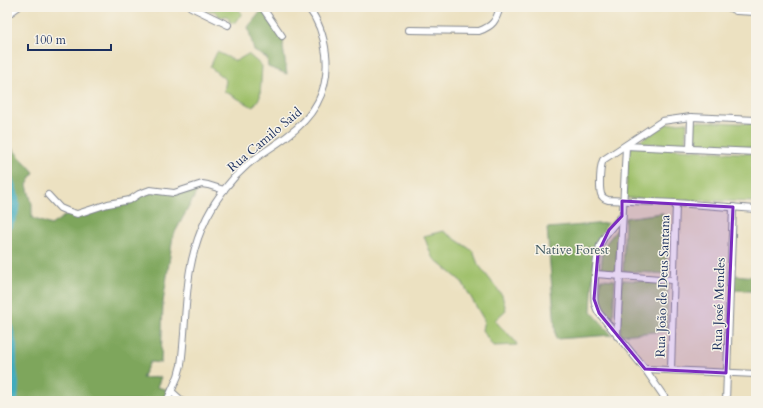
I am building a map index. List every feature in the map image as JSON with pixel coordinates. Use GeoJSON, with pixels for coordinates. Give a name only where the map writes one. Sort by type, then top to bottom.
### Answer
{"type":"FeatureCollection","features":[{"type":"Feature","properties":{"kind":"street"},"geometry":{"type":"LineString","coordinates":[[7,15],[18,7]]}},
{"type":"Feature","properties":{"kind":"street"},"geometry":{"type":"LineString","coordinates":[[191,7],[228,25]]}},
{"type":"Feature","properties":{"kind":"street"},"geometry":{"type":"LineString","coordinates":[[262,7],[282,36]]}},
{"type":"Feature","properties":{"kind":"street","name":"Rua Camilo Said"},"geometry":{"type":"LineString","coordinates":[[167,401],[178,376],[183,352],[186,298],[190,266],[212,207],[224,190],[244,167],[295,130],[309,116],[319,100],[326,82],[326,49],[320,26],[308,7]]}},
{"type":"Feature","properties":{"kind":"street"},"geometry":{"type":"LineString","coordinates":[[409,30],[479,31],[488,28],[494,23],[500,7]]}},
{"type":"Feature","properties":{"kind":"street"},"geometry":{"type":"LineString","coordinates":[[728,7],[736,11],[756,12]]}},
{"type":"Feature","properties":{"kind":"street"},"geometry":{"type":"LineString","coordinates":[[756,120],[691,117],[662,121],[626,146],[608,156],[601,164],[600,191],[601,195],[608,200],[756,209]]}},
{"type":"Feature","properties":{"kind":"street"},"geometry":{"type":"LineString","coordinates":[[690,149],[691,117]]}},
{"type":"Feature","properties":{"kind":"street"},"geometry":{"type":"LineString","coordinates":[[626,146],[756,152]]}},
{"type":"Feature","properties":{"kind":"street"},"geometry":{"type":"LineString","coordinates":[[617,336],[622,201],[626,146]]}},
{"type":"Feature","properties":{"kind":"street"},"geometry":{"type":"LineString","coordinates":[[48,195],[60,208],[77,214],[108,204],[130,200],[139,194],[150,190],[174,193],[202,184],[224,190]]}},
{"type":"Feature","properties":{"kind":"street","name":"Rua João de Deus Santana"},"geometry":{"type":"LineString","coordinates":[[671,370],[676,203]]}},
{"type":"Feature","properties":{"kind":"street","name":"Rua José Mendes"},"geometry":{"type":"LineString","coordinates":[[726,401],[733,208]]}},
{"type":"Feature","properties":{"kind":"street"},"geometry":{"type":"LineString","coordinates":[[622,216],[609,230],[598,253],[595,306],[598,313],[645,369],[667,401]]}},
{"type":"Feature","properties":{"kind":"street"},"geometry":{"type":"LineString","coordinates":[[596,274],[673,280]]}},
{"type":"Feature","properties":{"kind":"street"},"geometry":{"type":"LineString","coordinates":[[645,369],[756,374]]}},
{"type":"Feature","properties":{"kind":"street"},"geometry":{"type":"LineString","coordinates":[[172,392],[182,401]]}},
{"type":"Feature","properties":{"kind":"highlighted area"},"geometry":{"type":"Polygon","coordinates":[[[622,201],[733,207],[726,373],[645,369],[599,313],[594,299],[598,253],[609,230],[622,216],[622,201]]]}},
{"type":"Feature","properties":{"kind":"green space"},"geometry":{"type":"Polygon","coordinates":[[[200,7],[236,7],[242,13],[237,21],[233,23],[229,22],[229,18],[226,16],[219,17],[214,11],[204,10],[200,7]]]}},
{"type":"Feature","properties":{"kind":"green space"},"geometry":{"type":"Polygon","coordinates":[[[262,10],[281,38],[284,39],[283,47],[287,74],[268,67],[267,58],[254,51],[248,27],[262,10]]]}},
{"type":"Feature","properties":{"kind":"green space"},"geometry":{"type":"Polygon","coordinates":[[[217,52],[236,61],[248,54],[262,66],[260,97],[253,107],[224,91],[226,80],[210,67],[217,52]]]}},
{"type":"Feature","properties":{"kind":"green space"},"geometry":{"type":"Polygon","coordinates":[[[695,121],[756,124],[756,148],[694,145],[695,121]]]}},
{"type":"Feature","properties":{"kind":"green space"},"geometry":{"type":"Polygon","coordinates":[[[687,122],[685,145],[637,143],[667,124],[687,122]]]}},
{"type":"Feature","properties":{"kind":"green space"},"geometry":{"type":"Polygon","coordinates":[[[7,143],[34,172],[27,185],[32,204],[32,218],[51,225],[69,213],[77,216],[85,216],[146,192],[199,188],[173,236],[163,303],[161,363],[150,362],[142,378],[161,377],[157,387],[169,390],[165,401],[7,401],[7,143]]]}},
{"type":"Feature","properties":{"kind":"green space"},"geometry":{"type":"Polygon","coordinates":[[[631,146],[756,154],[756,202],[626,198],[628,150],[631,150],[631,146]]]}},
{"type":"Feature","properties":{"kind":"green space"},"geometry":{"type":"Polygon","coordinates":[[[663,213],[668,274],[623,271],[625,218],[663,213]]]}},
{"type":"Feature","properties":{"kind":"green space","name":"Native Forest"},"geometry":{"type":"Polygon","coordinates":[[[608,223],[595,243],[591,311],[612,335],[556,339],[547,228],[608,223]]]}},
{"type":"Feature","properties":{"kind":"green space"},"geometry":{"type":"Polygon","coordinates":[[[619,227],[616,271],[601,270],[603,247],[619,227]]]}},
{"type":"Feature","properties":{"kind":"green space"},"geometry":{"type":"Polygon","coordinates":[[[443,231],[473,251],[478,264],[502,295],[506,310],[495,320],[516,342],[517,345],[493,346],[482,330],[484,320],[462,282],[432,257],[424,236],[443,231]]]}},
{"type":"Feature","properties":{"kind":"green space"},"geometry":{"type":"Polygon","coordinates":[[[734,275],[756,277],[755,291],[733,291],[734,275]]]}},
{"type":"Feature","properties":{"kind":"green space"},"geometry":{"type":"Polygon","coordinates":[[[601,279],[615,280],[613,322],[599,305],[601,279]]]}},
{"type":"Feature","properties":{"kind":"green space"},"geometry":{"type":"Polygon","coordinates":[[[622,280],[669,282],[667,331],[620,335],[622,280]]]}},
{"type":"Feature","properties":{"kind":"waterway"},"geometry":{"type":"LineString","coordinates":[[7,177],[14,196],[13,213],[7,225]]}},
{"type":"Feature","properties":{"kind":"waterway"},"geometry":{"type":"LineString","coordinates":[[7,323],[12,345],[14,384],[13,401]]}}]}
